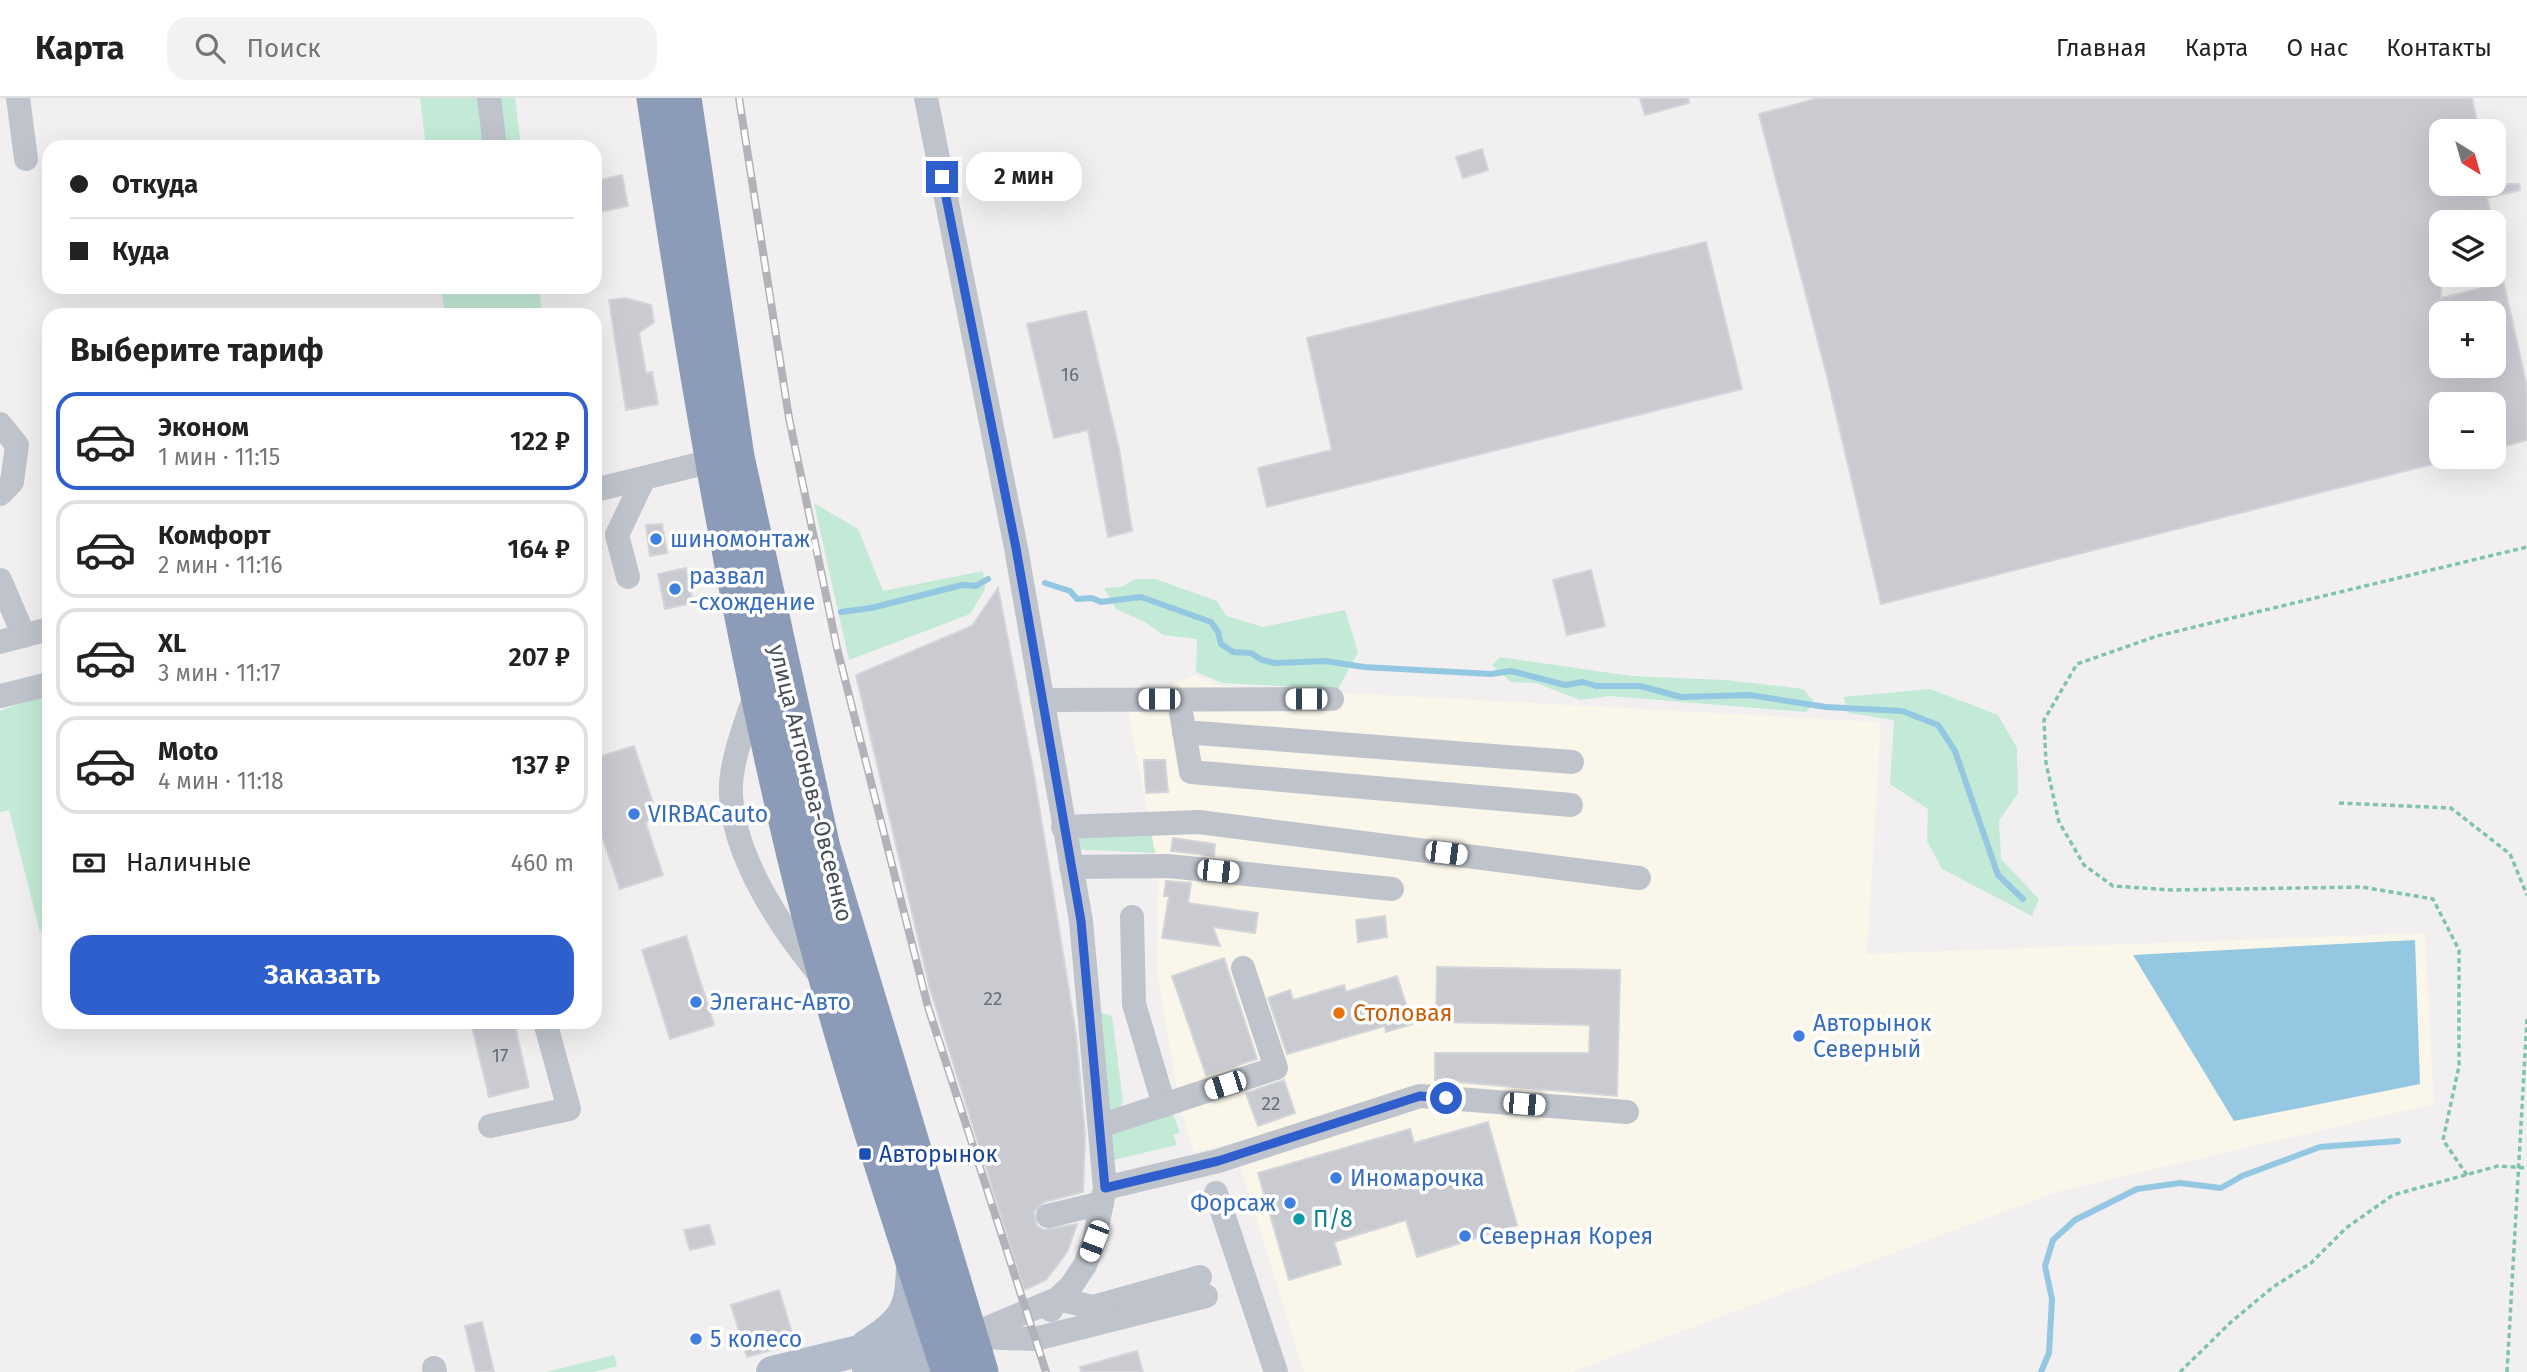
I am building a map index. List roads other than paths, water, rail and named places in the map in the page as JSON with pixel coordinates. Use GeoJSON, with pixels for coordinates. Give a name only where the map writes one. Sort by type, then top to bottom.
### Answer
{"type":"FeatureCollection","features":[{"type":"Feature","properties":{"kind":"highway","name":"улица Антонова-Овсеенко"},"geometry":{"type":"LineString","coordinates":[[654,98],[712,461],[795,855],[829,984],[912,1257],[950,1348],[980,1372]]}},
{"type":"Feature","properties":{"kind":"highway","name":"улица Антонова-Овсеенко"},"geometry":{"type":"LineString","coordinates":[[683,98],[736,457],[822,848],[950,1348]]}},
{"type":"Feature","properties":{"kind":"main road"},"geometry":{"type":"LineString","coordinates":[[862,1362],[879,1338],[902,1317],[912,1296],[912,1257]]}},
{"type":"Feature","properties":{"kind":"main road"},"geometry":{"type":"LineString","coordinates":[[772,1372],[862,1362],[950,1348]]}},
{"type":"Feature","properties":{"kind":"street"},"geometry":{"type":"LineString","coordinates":[[18,98],[26,159]]}},
{"type":"Feature","properties":{"kind":"street"},"geometry":{"type":"LineString","coordinates":[[489,98],[494,140]]}},
{"type":"Feature","properties":{"kind":"street"},"geometry":{"type":"LineString","coordinates":[[926,98],[1016,548],[1081,921],[1100,1126],[1104,1196],[1085,1265],[1057,1299],[1035,1339]]}},
{"type":"Feature","properties":{"kind":"street"},"geometry":{"type":"LineString","coordinates":[[0,424],[17,444],[12,482],[0,494]]}},
{"type":"Feature","properties":{"kind":"street"},"geometry":{"type":"LineString","coordinates":[[602,488],[712,461]]}},
{"type":"Feature","properties":{"kind":"street"},"geometry":{"type":"LineString","coordinates":[[628,577],[617,535],[645,478]]}},
{"type":"Feature","properties":{"kind":"street"},"geometry":{"type":"LineString","coordinates":[[0,580],[24,636]]}},
{"type":"Feature","properties":{"kind":"street"},"geometry":{"type":"LineString","coordinates":[[0,642],[42,631]]}},
{"type":"Feature","properties":{"kind":"street"},"geometry":{"type":"LineString","coordinates":[[0,696],[42,686]]}},
{"type":"Feature","properties":{"kind":"street"},"geometry":{"type":"LineString","coordinates":[[759,687],[741,737],[731,794],[742,843],[762,891],[793,942],[829,984]]}},
{"type":"Feature","properties":{"kind":"street"},"geometry":{"type":"LineString","coordinates":[[1042,700],[1332,699]]}},
{"type":"Feature","properties":{"kind":"street"},"geometry":{"type":"LineString","coordinates":[[1179,700],[1191,772],[1571,805]]}},
{"type":"Feature","properties":{"kind":"street"},"geometry":{"type":"LineString","coordinates":[[1184,732],[1572,762]]}},
{"type":"Feature","properties":{"kind":"street"},"geometry":{"type":"LineString","coordinates":[[1063,827],[1199,822],[1639,878]]}},
{"type":"Feature","properties":{"kind":"street"},"geometry":{"type":"LineString","coordinates":[[1071,867],[1168,866],[1392,889]]}},
{"type":"Feature","properties":{"kind":"street"},"geometry":{"type":"LineString","coordinates":[[1132,917],[1134,1004],[1164,1105]]}},
{"type":"Feature","properties":{"kind":"street"},"geometry":{"type":"LineString","coordinates":[[1100,1126],[1276,1068],[1243,968]]}},
{"type":"Feature","properties":{"kind":"street"},"geometry":{"type":"LineString","coordinates":[[490,1126],[569,1109],[547,1029]]}},
{"type":"Feature","properties":{"kind":"street"},"geometry":{"type":"LineString","coordinates":[[1048,1216],[1420,1096],[1627,1112]]}},
{"type":"Feature","properties":{"kind":"street"},"geometry":{"type":"LineString","coordinates":[[1216,1193],[1276,1372]]}},
{"type":"Feature","properties":{"kind":"street"},"geometry":{"type":"LineString","coordinates":[[1203,1286],[1035,1339],[950,1348],[1057,1299],[1093,1307],[1203,1286]]}},
{"type":"Feature","properties":{"kind":"water"},"geometry":{"type":"Polygon","coordinates":[[[2415,940],[2420,1084],[2234,1121],[2133,955],[2415,940]]]}},
{"type":"Feature","properties":{"kind":"waterway"},"geometry":{"type":"LineString","coordinates":[[841,612],[871,608],[962,585],[976,586],[988,579]]}},
{"type":"Feature","properties":{"kind":"waterway"},"geometry":{"type":"LineString","coordinates":[[1045,583],[1070,591],[1077,599],[1092,598],[1101,602],[1141,597],[1211,622],[1218,632],[1221,644],[1233,652],[1251,653],[1262,660],[1275,663],[1325,661],[1364,667],[1491,674],[1511,671],[1565,685],[1583,682],[1596,686],[1640,686],[1681,697],[1749,695],[1826,707],[1902,711],[1938,725],[1955,751],[1998,875],[2023,899]]}},
{"type":"Feature","properties":{"kind":"waterway"},"geometry":{"type":"LineString","coordinates":[[2041,1372],[2049,1353],[2052,1299],[2045,1266],[2053,1240],[2075,1220],[2137,1189],[2180,1183],[2221,1188],[2242,1176],[2320,1147],[2398,1141]]}},
{"type":"Feature","properties":{"kind":"railway"},"geometry":{"type":"LineString","coordinates":[[739,98],[789,418],[837,648],[928,1007],[1046,1372]]}},
{"type":"Feature","properties":{"kind":"place","name":"шиномонтаж"},"geometry":{"type":"Point","coordinates":[656,539]}},
{"type":"Feature","properties":{"kind":"place","name":"развал -схождение"},"geometry":{"type":"Point","coordinates":[675,589]}},
{"type":"Feature","properties":{"kind":"place","name":"VIRBACauto"},"geometry":{"type":"Point","coordinates":[634,814]}},
{"type":"Feature","properties":{"kind":"place","name":"Элеганс-Авто"},"geometry":{"type":"Point","coordinates":[696,1002]}},
{"type":"Feature","properties":{"kind":"place","name":"Столовая"},"geometry":{"type":"Point","coordinates":[1339,1013]}},
{"type":"Feature","properties":{"kind":"place","name":"Авторынок Северный"},"geometry":{"type":"Point","coordinates":[1799,1036]}},
{"type":"Feature","properties":{"kind":"place","name":"Авторынок"},"geometry":{"type":"Point","coordinates":[865,1154]}},
{"type":"Feature","properties":{"kind":"place","name":"Иномарочка"},"geometry":{"type":"Point","coordinates":[1336,1178]}},
{"type":"Feature","properties":{"kind":"place","name":"Форсаж"},"geometry":{"type":"Point","coordinates":[1290,1203]}},
{"type":"Feature","properties":{"kind":"place","name":"П/8"},"geometry":{"type":"Point","coordinates":[1299,1219]}},
{"type":"Feature","properties":{"kind":"place","name":"Северная Корея"},"geometry":{"type":"Point","coordinates":[1465,1236]}},
{"type":"Feature","properties":{"kind":"place","name":"5 колесо"},"geometry":{"type":"Point","coordinates":[696,1339]}}]}
